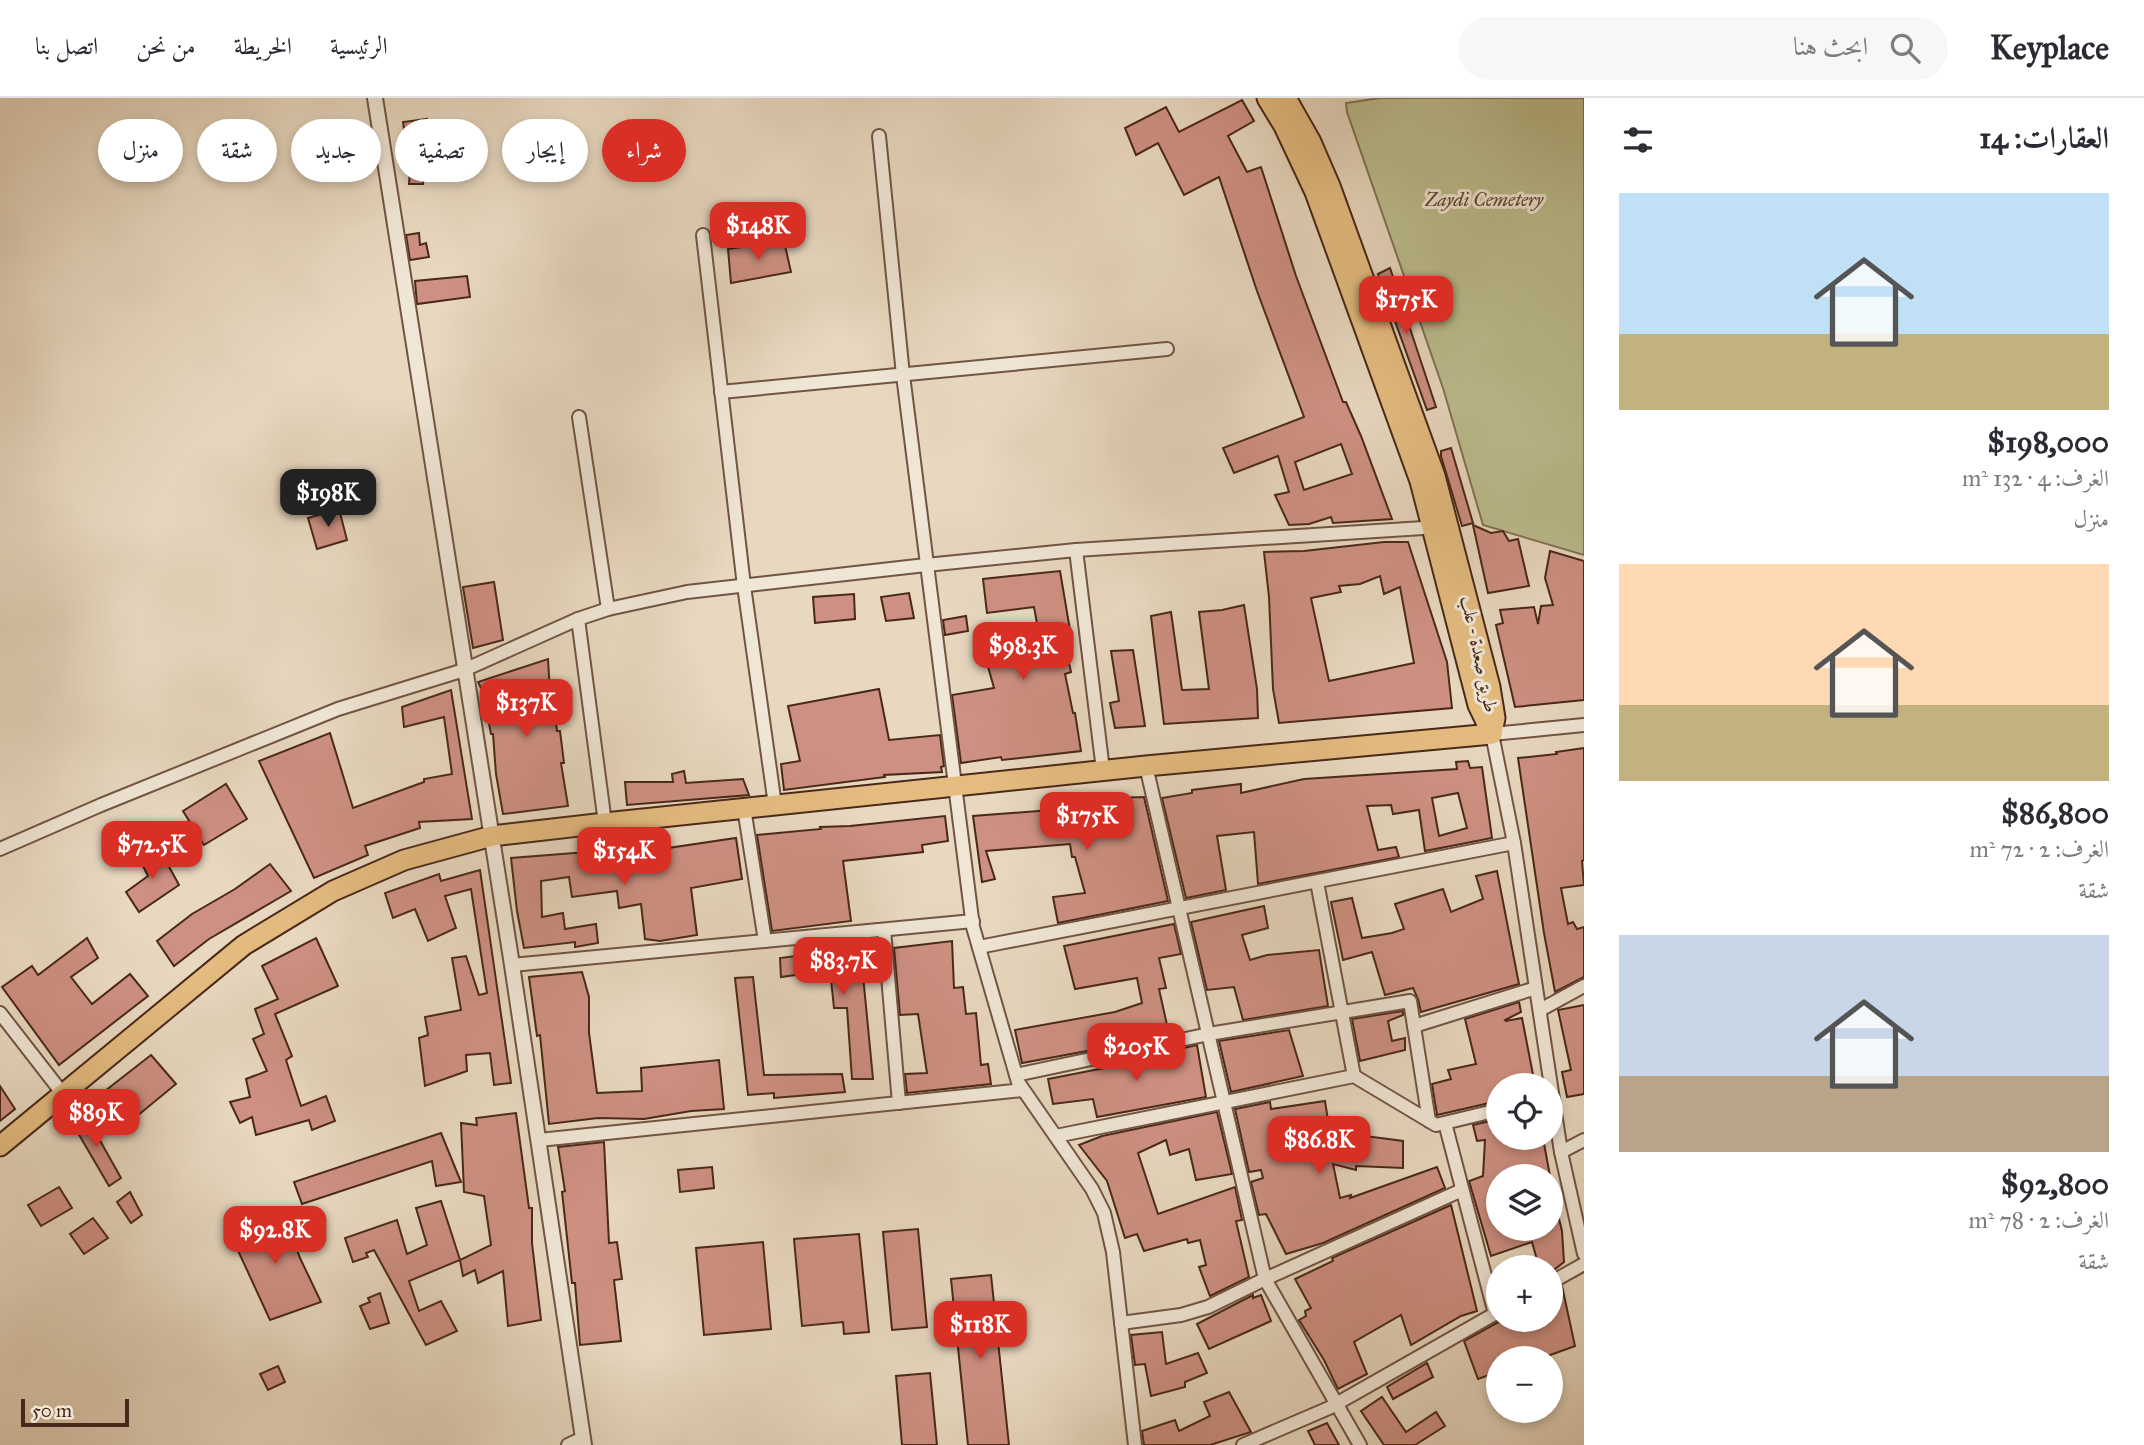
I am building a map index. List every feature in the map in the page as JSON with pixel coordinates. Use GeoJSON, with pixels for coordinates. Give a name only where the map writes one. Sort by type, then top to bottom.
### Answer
{"type":"FeatureCollection","features":[{"type":"Feature","properties":{"kind":"highway","name":"طريق صعدة - علب"},"geometry":{"type":"LineString","coordinates":[[1281,101],[1330,186],[1436,476],[1441,526],[1494,703],[1492,734]]}},
{"type":"Feature","properties":{"kind":"highway"},"geometry":{"type":"LineString","coordinates":[[0,1146],[244,945],[333,891],[404,860],[492,836],[604,823],[1104,770],[1492,734]]}},
{"type":"Feature","properties":{"kind":"street"},"geometry":{"type":"LineString","coordinates":[[375,98],[492,836],[584,1441],[568,1445]]}},
{"type":"Feature","properties":{"kind":"street"},"geometry":{"type":"LineString","coordinates":[[879,136],[903,375],[973,921],[1016,1075],[1023,1090],[1092,1189],[1104,1213],[1113,1252],[1135,1445]]}},
{"type":"Feature","properties":{"kind":"street"},"geometry":{"type":"LineString","coordinates":[[703,235],[744,586],[775,805]]}},
{"type":"Feature","properties":{"kind":"street"},"geometry":{"type":"LineString","coordinates":[[721,392],[1167,349]]}},
{"type":"Feature","properties":{"kind":"street"},"geometry":{"type":"LineString","coordinates":[[579,417],[608,609]]}},
{"type":"Feature","properties":{"kind":"street"},"geometry":{"type":"LineString","coordinates":[[0,849],[338,709],[464,670],[579,619],[608,609],[687,592],[1076,550],[1441,526]]}},
{"type":"Feature","properties":{"kind":"street"},"geometry":{"type":"LineString","coordinates":[[1076,550],[1104,770]]}},
{"type":"Feature","properties":{"kind":"street"},"geometry":{"type":"LineString","coordinates":[[579,619],[604,823]]}},
{"type":"Feature","properties":{"kind":"street"},"geometry":{"type":"LineString","coordinates":[[1549,1073],[1514,843],[1492,734],[1584,725]]}},
{"type":"Feature","properties":{"kind":"street"},"geometry":{"type":"LineString","coordinates":[[1146,766],[1265,1279],[1360,1445]]}},
{"type":"Feature","properties":{"kind":"street"},"geometry":{"type":"LineString","coordinates":[[744,808],[765,941]]}},
{"type":"Feature","properties":{"kind":"street"},"geometry":{"type":"LineString","coordinates":[[979,947],[1514,843]]}},
{"type":"Feature","properties":{"kind":"street"},"geometry":{"type":"LineString","coordinates":[[1317,882],[1354,1076]]}},
{"type":"Feature","properties":{"kind":"street"},"geometry":{"type":"LineString","coordinates":[[512,965],[973,921]]}},
{"type":"Feature","properties":{"kind":"street"},"geometry":{"type":"LineString","coordinates":[[884,930],[899,1103]]}},
{"type":"Feature","properties":{"kind":"street"},"geometry":{"type":"LineString","coordinates":[[1540,1010],[1584,986]]}},
{"type":"Feature","properties":{"kind":"street"},"geometry":{"type":"LineString","coordinates":[[1414,1026],[1536,988]]}},
{"type":"Feature","properties":{"kind":"street"},"geometry":{"type":"LineString","coordinates":[[1016,1075],[1209,1034],[1410,1001],[1429,1121]]}},
{"type":"Feature","properties":{"kind":"street"},"geometry":{"type":"LineString","coordinates":[[0,1013],[63,1094]]}},
{"type":"Feature","properties":{"kind":"street"},"geometry":{"type":"LineString","coordinates":[[1056,1136],[1354,1076],[1436,1125],[1486,1113]]}},
{"type":"Feature","properties":{"kind":"street"},"geometry":{"type":"LineString","coordinates":[[539,1140],[1023,1090]]}},
{"type":"Feature","properties":{"kind":"street"},"geometry":{"type":"LineString","coordinates":[[1445,1123],[1486,1277]]}},
{"type":"Feature","properties":{"kind":"street"},"geometry":{"type":"LineString","coordinates":[[1584,1140],[1561,1152],[1584,1254]]}},
{"type":"Feature","properties":{"kind":"street"},"geometry":{"type":"LineString","coordinates":[[1121,1323],[1196,1311],[1462,1189]]}},
{"type":"Feature","properties":{"kind":"street"},"geometry":{"type":"LineString","coordinates":[[1563,1276],[1584,1264]]}},
{"type":"Feature","properties":{"kind":"street"},"geometry":{"type":"LineString","coordinates":[[1244,1445],[1337,1404],[1486,1319]]}},
{"type":"Feature","properties":{"kind":"green space","name":"Zaydi Cemetery"},"geometry":{"type":"Polygon","coordinates":[[[1380,98],[1584,98],[1584,555],[1483,525],[1443,388],[1347,112],[1346,103],[1380,98]]]}},
{"type":"Feature","properties":{"kind":"building"},"geometry":{"type":"Polygon","coordinates":[[[1242,100],[1254,121],[1228,136],[1247,172],[1261,167],[1296,276],[1343,402],[1346,402],[1361,436],[1392,519],[1333,523],[1331,517],[1309,524],[1289,525],[1275,495],[1289,492],[1278,456],[1234,473],[1223,448],[1304,417],[1257,291],[1219,177],[1184,195],[1158,143],[1136,155],[1125,128],[1166,107],[1179,132],[1242,100]],[[1341,444],[1295,462],[1304,490],[1352,474],[1341,444]]]}},
{"type":"Feature","properties":{"kind":"building"},"geometry":{"type":"Polygon","coordinates":[[[419,233],[420,245],[426,243],[429,257],[410,260],[406,235],[419,233]]]}},
{"type":"Feature","properties":{"kind":"building"},"geometry":{"type":"Polygon","coordinates":[[[784,241],[791,272],[731,283],[728,249],[784,241]]]}},
{"type":"Feature","properties":{"kind":"building"},"geometry":{"type":"Polygon","coordinates":[[[1390,268],[1436,407],[1427,410],[1378,274],[1390,268]]]}},
{"type":"Feature","properties":{"kind":"building"},"geometry":{"type":"Polygon","coordinates":[[[467,276],[470,297],[417,304],[415,281],[467,276]]]}},
{"type":"Feature","properties":{"kind":"building"},"geometry":{"type":"Polygon","coordinates":[[[1451,448],[1473,523],[1462,526],[1441,456],[1441,451],[1451,448]]]}},
{"type":"Feature","properties":{"kind":"building"},"geometry":{"type":"Polygon","coordinates":[[[339,509],[347,540],[317,549],[308,518],[339,509]]]}},
{"type":"Feature","properties":{"kind":"building"},"geometry":{"type":"Polygon","coordinates":[[[1473,525],[1491,533],[1503,531],[1509,541],[1518,539],[1529,586],[1488,593],[1473,525]]]}},
{"type":"Feature","properties":{"kind":"building"},"geometry":{"type":"Polygon","coordinates":[[[1408,542],[1447,662],[1452,708],[1279,723],[1273,689],[1264,552],[1408,542]],[[1380,576],[1360,584],[1339,586],[1341,592],[1311,598],[1329,681],[1414,663],[1400,587],[1384,594],[1380,576]]]}},
{"type":"Feature","properties":{"kind":"building"},"geometry":{"type":"Polygon","coordinates":[[[1550,551],[1584,561],[1584,700],[1515,707],[1496,625],[1503,623],[1500,610],[1534,607],[1538,624],[1541,606],[1553,605],[1545,578],[1550,551]]]}},
{"type":"Feature","properties":{"kind":"building"},"geometry":{"type":"Polygon","coordinates":[[[1060,571],[1071,636],[1063,637],[1071,672],[1065,674],[1081,751],[961,763],[952,695],[994,688],[987,663],[1042,651],[1034,607],[987,613],[983,579],[1060,571]]]}},
{"type":"Feature","properties":{"kind":"building"},"geometry":{"type":"Polygon","coordinates":[[[494,582],[503,640],[473,648],[463,587],[494,582]]]}},
{"type":"Feature","properties":{"kind":"building"},"geometry":{"type":"Polygon","coordinates":[[[909,593],[914,618],[886,621],[881,597],[909,593]]]}},
{"type":"Feature","properties":{"kind":"building"},"geometry":{"type":"Polygon","coordinates":[[[854,594],[855,619],[815,623],[813,597],[854,594]]]}},
{"type":"Feature","properties":{"kind":"building"},"geometry":{"type":"Polygon","coordinates":[[[1244,605],[1257,689],[1258,718],[1164,724],[1151,616],[1171,612],[1182,690],[1209,689],[1199,612],[1244,605]]]}},
{"type":"Feature","properties":{"kind":"building"},"geometry":{"type":"Polygon","coordinates":[[[966,616],[968,631],[945,635],[943,620],[966,616]]]}},
{"type":"Feature","properties":{"kind":"building"},"geometry":{"type":"Polygon","coordinates":[[[1133,650],[1145,726],[1115,728],[1110,703],[1119,701],[1111,651],[1133,650]]]}},
{"type":"Feature","properties":{"kind":"building"},"geometry":{"type":"Polygon","coordinates":[[[548,659],[550,693],[557,731],[560,731],[564,763],[561,763],[568,806],[503,814],[493,734],[478,682],[548,659]]]}},
{"type":"Feature","properties":{"kind":"building"},"geometry":{"type":"Polygon","coordinates":[[[879,689],[889,740],[940,735],[944,766],[941,767],[942,772],[884,775],[885,777],[784,790],[781,764],[800,761],[788,706],[879,689]]]}},
{"type":"Feature","properties":{"kind":"building"},"geometry":{"type":"Polygon","coordinates":[[[451,690],[472,819],[419,822],[420,828],[365,846],[368,855],[314,878],[259,761],[330,733],[353,808],[424,782],[424,779],[452,774],[444,717],[404,727],[402,707],[451,690]]]}},
{"type":"Feature","properties":{"kind":"building"},"geometry":{"type":"Polygon","coordinates":[[[1584,748],[1584,885],[1561,888],[1568,924],[1573,922],[1577,929],[1584,927],[1584,977],[1555,992],[1518,758],[1584,748]]]}},
{"type":"Feature","properties":{"kind":"building"},"geometry":{"type":"Polygon","coordinates":[[[1468,761],[1470,768],[1482,767],[1492,838],[1425,851],[1419,810],[1393,814],[1391,805],[1367,806],[1378,850],[1396,847],[1399,857],[1258,884],[1254,832],[1217,836],[1226,890],[1186,898],[1162,798],[1192,793],[1192,790],[1241,784],[1241,793],[1304,779],[1457,769],[1456,762],[1468,761]],[[1458,793],[1432,798],[1439,836],[1467,828],[1458,793]]]}},
{"type":"Feature","properties":{"kind":"building"},"geometry":{"type":"Polygon","coordinates":[[[684,771],[686,783],[743,779],[749,795],[627,805],[625,782],[673,782],[672,774],[684,771]]]}},
{"type":"Feature","properties":{"kind":"building"},"geometry":{"type":"Polygon","coordinates":[[[226,784],[247,819],[204,845],[183,811],[226,784]]]}},
{"type":"Feature","properties":{"kind":"building"},"geometry":{"type":"Polygon","coordinates":[[[1144,797],[1168,901],[1058,923],[1053,897],[1085,893],[1070,844],[986,851],[995,879],[982,882],[973,816],[1065,809],[1114,798],[1144,797]]]}},
{"type":"Feature","properties":{"kind":"building"},"geometry":{"type":"Polygon","coordinates":[[[945,816],[948,841],[922,845],[923,852],[843,861],[851,921],[772,931],[757,835],[945,816]]]}},
{"type":"Feature","properties":{"kind":"building"},"geometry":{"type":"Polygon","coordinates":[[[736,838],[742,879],[691,888],[697,935],[660,941],[645,939],[641,904],[619,908],[617,891],[572,897],[569,877],[541,881],[542,917],[563,913],[565,929],[596,924],[598,943],[575,947],[575,942],[524,948],[511,858],[613,850],[613,844],[633,843],[634,853],[736,838]]]}},
{"type":"Feature","properties":{"kind":"building"},"geometry":{"type":"Polygon","coordinates":[[[153,847],[162,866],[167,863],[179,885],[139,912],[126,892],[148,876],[138,856],[153,847]]]}},
{"type":"Feature","properties":{"kind":"building"},"geometry":{"type":"Polygon","coordinates":[[[270,864],[291,891],[209,939],[174,966],[157,941],[192,914],[235,889],[270,864]]]}},
{"type":"Feature","properties":{"kind":"building"},"geometry":{"type":"Polygon","coordinates":[[[480,870],[511,1083],[494,1085],[490,1053],[466,1055],[467,1071],[425,1086],[419,1038],[428,1035],[425,1017],[461,1010],[452,958],[466,956],[479,995],[487,993],[471,889],[445,896],[456,928],[428,941],[415,909],[393,918],[385,893],[439,874],[441,881],[480,870]]]}},
{"type":"Feature","properties":{"kind":"building"},"geometry":{"type":"Polygon","coordinates":[[[1497,871],[1519,984],[1421,1012],[1413,988],[1385,995],[1372,952],[1343,960],[1331,902],[1352,898],[1362,938],[1392,933],[1404,929],[1395,904],[1443,889],[1451,912],[1483,899],[1476,876],[1497,871]]]}},
{"type":"Feature","properties":{"kind":"building"},"geometry":{"type":"Polygon","coordinates":[[[1264,906],[1268,928],[1242,935],[1250,960],[1267,955],[1319,950],[1328,1006],[1243,1020],[1234,987],[1207,990],[1191,922],[1264,906]]]}},
{"type":"Feature","properties":{"kind":"building"},"geometry":{"type":"Polygon","coordinates":[[[1174,924],[1181,954],[1159,958],[1166,988],[1159,989],[1169,1034],[1120,1044],[1120,1041],[1087,1051],[1022,1063],[1015,1030],[1115,1012],[1142,1003],[1137,978],[1075,989],[1064,946],[1174,924]]]}},
{"type":"Feature","properties":{"kind":"building"},"geometry":{"type":"Polygon","coordinates":[[[87,938],[98,958],[71,977],[92,1004],[130,974],[148,996],[59,1065],[2,987],[32,966],[38,975],[87,938]]]}},
{"type":"Feature","properties":{"kind":"building"},"geometry":{"type":"Polygon","coordinates":[[[316,938],[338,986],[275,1014],[292,1056],[286,1060],[301,1106],[326,1096],[335,1121],[312,1130],[309,1120],[256,1135],[252,1117],[240,1123],[230,1102],[250,1097],[246,1079],[267,1071],[253,1039],[264,1034],[255,1009],[278,999],[262,966],[316,938]]]}},
{"type":"Feature","properties":{"kind":"building"},"geometry":{"type":"Polygon","coordinates":[[[952,941],[954,988],[963,987],[966,1014],[976,1013],[981,1065],[988,1064],[991,1084],[907,1093],[905,1074],[927,1073],[918,1014],[900,1015],[894,948],[952,941]]]}},
{"type":"Feature","properties":{"kind":"building"},"geometry":{"type":"Polygon","coordinates":[[[865,947],[867,964],[862,965],[873,1079],[852,1079],[847,1008],[834,1008],[830,970],[781,977],[780,958],[865,947]]]}},
{"type":"Feature","properties":{"kind":"building"},"geometry":{"type":"Polygon","coordinates":[[[582,972],[589,997],[589,1033],[597,1093],[642,1091],[641,1068],[719,1060],[724,1109],[691,1111],[644,1119],[598,1118],[549,1124],[540,1035],[537,1036],[529,977],[582,972]]]}},
{"type":"Feature","properties":{"kind":"building"},"geometry":{"type":"Polygon","coordinates":[[[753,977],[764,1075],[842,1074],[845,1092],[774,1098],[774,1093],[748,1095],[735,978],[753,977]]]}},
{"type":"Feature","properties":{"kind":"building"},"geometry":{"type":"Polygon","coordinates":[[[1519,1002],[1521,1012],[1505,1020],[1522,1018],[1533,1073],[1486,1073],[1486,1104],[1437,1115],[1432,1084],[1451,1079],[1448,1070],[1476,1064],[1465,1019],[1519,1002]]]}},
{"type":"Feature","properties":{"kind":"building"},"geometry":{"type":"Polygon","coordinates":[[[1584,1005],[1584,1094],[1567,1097],[1562,1072],[1571,1070],[1558,1010],[1584,1005]]]}},
{"type":"Feature","properties":{"kind":"building"},"geometry":{"type":"Polygon","coordinates":[[[1403,1011],[1403,1015],[1388,1021],[1392,1041],[1405,1038],[1405,1050],[1360,1061],[1352,1019],[1403,1011]]]}},
{"type":"Feature","properties":{"kind":"building"},"geometry":{"type":"Polygon","coordinates":[[[1289,1030],[1303,1076],[1231,1092],[1219,1041],[1289,1030]]]}},
{"type":"Feature","properties":{"kind":"building"},"geometry":{"type":"Polygon","coordinates":[[[1197,1045],[1206,1097],[1097,1117],[1093,1099],[1053,1104],[1048,1079],[1125,1064],[1124,1061],[1197,1045]]]}},
{"type":"Feature","properties":{"kind":"building"},"geometry":{"type":"Polygon","coordinates":[[[151,1055],[176,1084],[120,1130],[96,1098],[151,1055]]]}},
{"type":"Feature","properties":{"kind":"building"},"geometry":{"type":"Polygon","coordinates":[[[0,1086],[15,1109],[0,1121],[0,1086]]]}},
{"type":"Feature","properties":{"kind":"building"},"geometry":{"type":"Polygon","coordinates":[[[1325,1101],[1329,1127],[1289,1134],[1315,1142],[1319,1156],[1345,1150],[1354,1153],[1358,1135],[1403,1141],[1403,1168],[1356,1166],[1356,1170],[1333,1164],[1340,1198],[1351,1195],[1350,1198],[1437,1167],[1445,1188],[1323,1243],[1286,1254],[1266,1214],[1259,1215],[1251,1182],[1263,1178],[1261,1170],[1249,1172],[1235,1109],[1270,1102],[1271,1109],[1325,1101]]]}},
{"type":"Feature","properties":{"kind":"building"},"geometry":{"type":"Polygon","coordinates":[[[84,1112],[121,1178],[109,1186],[71,1121],[84,1112]]]}},
{"type":"Feature","properties":{"kind":"building"},"geometry":{"type":"Polygon","coordinates":[[[1217,1112],[1232,1174],[1196,1180],[1189,1149],[1170,1155],[1166,1140],[1138,1153],[1158,1214],[1235,1187],[1242,1220],[1236,1221],[1249,1277],[1210,1296],[1199,1267],[1206,1265],[1200,1240],[1188,1243],[1187,1239],[1144,1251],[1137,1234],[1125,1238],[1107,1181],[1079,1145],[1102,1136],[1217,1112]]]}},
{"type":"Feature","properties":{"kind":"building"},"geometry":{"type":"Polygon","coordinates":[[[516,1113],[529,1208],[532,1208],[532,1243],[541,1320],[508,1326],[503,1271],[478,1283],[475,1270],[463,1276],[460,1260],[491,1245],[484,1196],[464,1192],[461,1123],[477,1125],[476,1118],[516,1113]]]}},
{"type":"Feature","properties":{"kind":"building"},"geometry":{"type":"Polygon","coordinates":[[[1486,1122],[1486,1150],[1545,1150],[1548,1164],[1486,1164],[1486,1239],[1469,1181],[1483,1176],[1485,1140],[1477,1141],[1473,1125],[1486,1122]]]}},
{"type":"Feature","properties":{"kind":"building"},"geometry":{"type":"Polygon","coordinates":[[[441,1133],[461,1182],[436,1186],[432,1161],[302,1204],[294,1182],[441,1133]]]}},
{"type":"Feature","properties":{"kind":"building"},"geometry":{"type":"Polygon","coordinates":[[[604,1142],[609,1243],[617,1242],[622,1279],[614,1280],[621,1341],[580,1345],[558,1147],[604,1142]]]}},
{"type":"Feature","properties":{"kind":"building"},"geometry":{"type":"Polygon","coordinates":[[[712,1167],[714,1188],[680,1192],[678,1170],[712,1167]]]}},
{"type":"Feature","properties":{"kind":"building"},"geometry":{"type":"Polygon","coordinates":[[[59,1187],[72,1208],[41,1226],[28,1205],[59,1187]]]}},
{"type":"Feature","properties":{"kind":"building"},"geometry":{"type":"Polygon","coordinates":[[[130,1192],[142,1215],[131,1223],[117,1202],[130,1192]]]}},
{"type":"Feature","properties":{"kind":"building"},"geometry":{"type":"Polygon","coordinates":[[[441,1201],[460,1260],[409,1281],[419,1311],[441,1301],[457,1331],[426,1345],[374,1250],[366,1253],[368,1257],[353,1262],[345,1238],[397,1220],[407,1254],[427,1245],[416,1208],[441,1201]]]}},
{"type":"Feature","properties":{"kind":"building"},"geometry":{"type":"Polygon","coordinates":[[[1451,1205],[1477,1311],[1461,1316],[1411,1345],[1401,1315],[1354,1342],[1367,1374],[1338,1389],[1299,1320],[1306,1316],[1305,1311],[1311,1308],[1295,1279],[1333,1261],[1332,1258],[1451,1205]]]}},
{"type":"Feature","properties":{"kind":"building"},"geometry":{"type":"Polygon","coordinates":[[[283,1211],[300,1258],[321,1302],[270,1320],[229,1231],[283,1211]]]}},
{"type":"Feature","properties":{"kind":"building"},"geometry":{"type":"Polygon","coordinates":[[[93,1218],[108,1238],[84,1254],[70,1234],[93,1218]]]}},
{"type":"Feature","properties":{"kind":"building"},"geometry":{"type":"Polygon","coordinates":[[[918,1229],[927,1327],[892,1330],[883,1232],[918,1229]]]}},
{"type":"Feature","properties":{"kind":"building"},"geometry":{"type":"Polygon","coordinates":[[[859,1234],[869,1332],[844,1334],[843,1322],[802,1326],[794,1239],[859,1234]]]}},
{"type":"Feature","properties":{"kind":"building"},"geometry":{"type":"Polygon","coordinates":[[[1487,1241],[1563,1241],[1564,1262],[1563,1255],[1536,1255],[1532,1242],[1491,1255],[1487,1241]]]}},
{"type":"Feature","properties":{"kind":"building"},"geometry":{"type":"Polygon","coordinates":[[[763,1242],[771,1329],[704,1335],[696,1248],[763,1242]]]}},
{"type":"Feature","properties":{"kind":"building"},"geometry":{"type":"Polygon","coordinates":[[[991,1275],[1009,1445],[968,1445],[951,1279],[991,1275]]]}},
{"type":"Feature","properties":{"kind":"building"},"geometry":{"type":"Polygon","coordinates":[[[1563,1291],[1575,1346],[1563,1350],[1563,1346],[1486,1346],[1486,1376],[1478,1379],[1464,1341],[1486,1329],[1486,1332],[1563,1332],[1563,1291]]]}},
{"type":"Feature","properties":{"kind":"building"},"geometry":{"type":"Polygon","coordinates":[[[380,1293],[389,1323],[370,1329],[360,1306],[370,1302],[368,1298],[380,1293]]]}},
{"type":"Feature","properties":{"kind":"building"},"geometry":{"type":"Polygon","coordinates":[[[1253,1295],[1253,1298],[1261,1295],[1271,1321],[1209,1349],[1197,1324],[1253,1295]]]}},
{"type":"Feature","properties":{"kind":"building"},"geometry":{"type":"Polygon","coordinates":[[[1162,1332],[1166,1364],[1198,1353],[1207,1373],[1185,1382],[1185,1387],[1151,1396],[1145,1364],[1135,1365],[1131,1335],[1162,1332]]]}},
{"type":"Feature","properties":{"kind":"building"},"geometry":{"type":"Polygon","coordinates":[[[1427,1363],[1433,1377],[1393,1399],[1387,1387],[1427,1363]]]}},
{"type":"Feature","properties":{"kind":"building"},"geometry":{"type":"Polygon","coordinates":[[[278,1366],[285,1382],[268,1390],[260,1374],[278,1366]]]}},
{"type":"Feature","properties":{"kind":"building"},"geometry":{"type":"Polygon","coordinates":[[[930,1373],[937,1445],[902,1445],[896,1376],[930,1373]]]}},
{"type":"Feature","properties":{"kind":"building"},"geometry":{"type":"Polygon","coordinates":[[[1229,1392],[1251,1432],[1210,1445],[1144,1445],[1142,1431],[1175,1420],[1179,1431],[1210,1416],[1204,1402],[1229,1392]]]}},
{"type":"Feature","properties":{"kind":"building"},"geometry":{"type":"Polygon","coordinates":[[[1382,1397],[1406,1432],[1436,1412],[1445,1426],[1415,1445],[1384,1445],[1361,1411],[1382,1397]]]}},
{"type":"Feature","properties":{"kind":"building"},"geometry":{"type":"Polygon","coordinates":[[[1327,1423],[1339,1445],[1315,1445],[1308,1431],[1327,1423]]]}}]}
